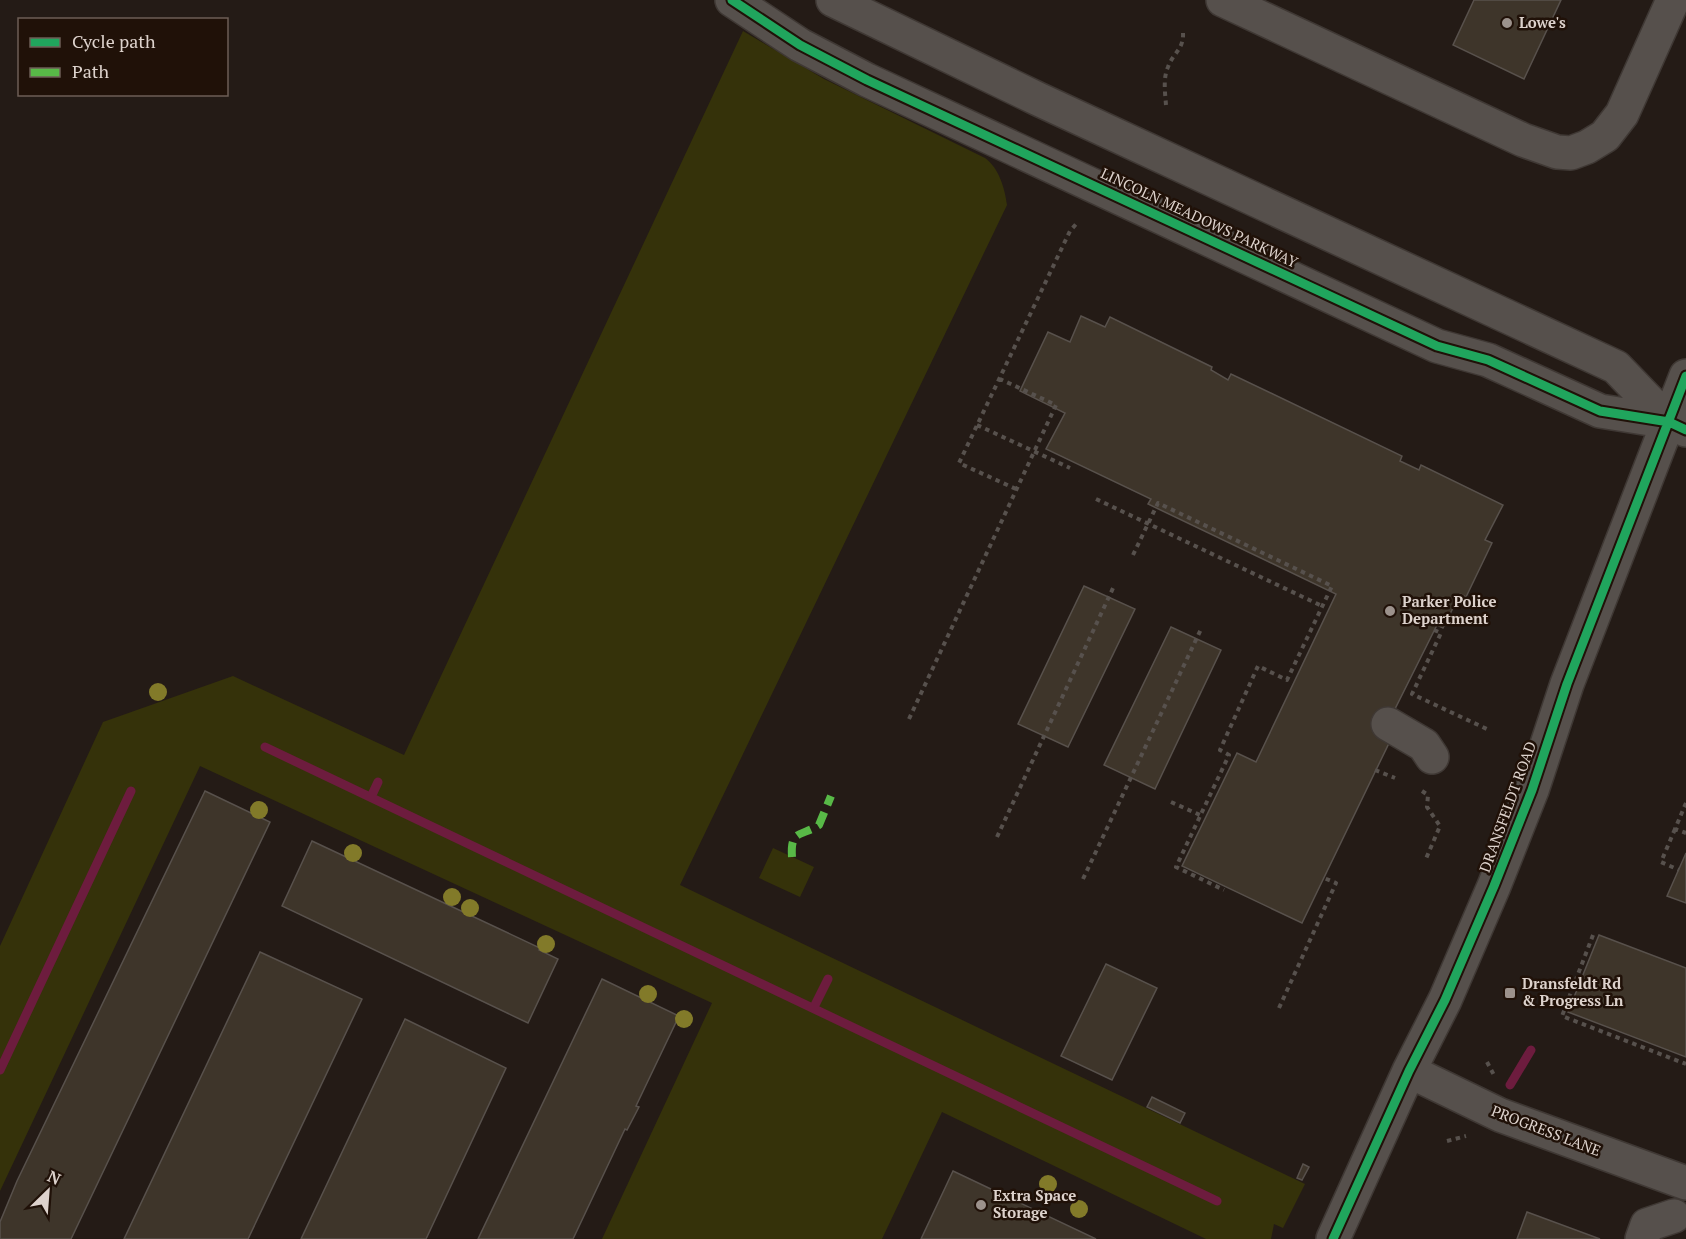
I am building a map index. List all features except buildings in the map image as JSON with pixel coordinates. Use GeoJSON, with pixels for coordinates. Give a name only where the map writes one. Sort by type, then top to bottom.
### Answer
{"type":"FeatureCollection","features":[{"type":"Feature","properties":{"kind":"street","name":"LINCOLN MEADOWS PARKWAY"},"geometry":{"type":"LineString","coordinates":[[732,0],[800,45],[867,80],[1437,346],[1488,360],[1600,411],[1678,426]]}},
{"type":"Feature","properties":{"kind":"street"},"geometry":{"type":"LineString","coordinates":[[833,0],[1038,99],[1616,367],[1678,426]]}},
{"type":"Feature","properties":{"kind":"street"},"geometry":{"type":"LineString","coordinates":[[1223,0],[1508,133],[1544,148],[1571,153],[1587,147],[1615,126],[1673,0]]}},
{"type":"Feature","properties":{"kind":"street","name":"DRANSFELDT ROAD"},"geometry":{"type":"LineString","coordinates":[[1333,1239],[1409,1071],[1445,1000],[1494,886],[1532,790],[1567,684],[1678,426],[1686,376]]}},
{"type":"Feature","properties":{"kind":"street"},"geometry":{"type":"LineString","coordinates":[[1388,724],[1424,745],[1432,758]]}},
{"type":"Feature","properties":{"kind":"street","name":"PROGRESS LANE"},"geometry":{"type":"LineString","coordinates":[[1409,1071],[1500,1115],[1686,1183]]}},
{"type":"Feature","properties":{"kind":"street"},"geometry":{"type":"LineString","coordinates":[[1642,1239],[1647,1225],[1674,1216]]}},
{"type":"Feature","properties":{"kind":"path"},"geometry":{"type":"LineString","coordinates":[[1166,105],[1166,73],[1168,65],[1181,48],[1183,33]]}},
{"type":"Feature","properties":{"kind":"path"},"geometry":{"type":"LineString","coordinates":[[1016,489],[959,463],[1070,231],[1077,223]]}},
{"type":"Feature","properties":{"kind":"path"},"geometry":{"type":"LineString","coordinates":[[909,719],[1056,405],[1000,379]]}},
{"type":"Feature","properties":{"kind":"path"},"geometry":{"type":"LineString","coordinates":[[978,425],[1070,468]]}},
{"type":"Feature","properties":{"kind":"path"},"geometry":{"type":"LineString","coordinates":[[1096,499],[1322,606]]}},
{"type":"Feature","properties":{"kind":"path"},"geometry":{"type":"LineString","coordinates":[[1133,555],[1158,503],[1332,586],[1287,680],[1258,666],[1220,750],[1229,755],[1176,867],[1224,890]]}},
{"type":"Feature","properties":{"kind":"path"},"geometry":{"type":"LineString","coordinates":[[998,837],[1114,586]]}},
{"type":"Feature","properties":{"kind":"path"},"geometry":{"type":"LineString","coordinates":[[1083,879],[1202,627]]}},
{"type":"Feature","properties":{"kind":"path"},"geometry":{"type":"LineString","coordinates":[[1434,630],[1441,633],[1412,694],[1490,730]]}},
{"type":"Feature","properties":{"kind":"path"},"geometry":{"type":"LineString","coordinates":[[1376,770],[1395,778]]}},
{"type":"Feature","properties":{"kind":"path"},"geometry":{"type":"LineString","coordinates":[[1422,791],[1428,795],[1427,807],[1440,826],[1425,861]]}},
{"type":"Feature","properties":{"kind":"path"},"geometry":{"type":"LineString","coordinates":[[1171,802],[1200,815]]}},
{"type":"Feature","properties":{"kind":"path"},"geometry":{"type":"LineString","coordinates":[[1679,870],[1661,862],[1686,803]]}},
{"type":"Feature","properties":{"kind":"path"},"geometry":{"type":"LineString","coordinates":[[1675,829],[1686,833]]}},
{"type":"Feature","properties":{"kind":"path"},"geometry":{"type":"LineString","coordinates":[[1279,1008],[1336,883],[1324,878]]}},
{"type":"Feature","properties":{"kind":"path"},"geometry":{"type":"LineString","coordinates":[[1593,935],[1562,1016],[1686,1064]]}},
{"type":"Feature","properties":{"kind":"shaded area"},"geometry":{"type":"Polygon","coordinates":[[[743,31],[824,79],[985,158],[994,167],[1000,179],[1007,205],[680,885],[1305,1184],[1283,1228],[1274,1224],[1271,1239],[1206,1239],[942,1112],[882,1239],[602,1239],[712,1003],[200,766],[0,1191],[0,946],[103,722],[233,676],[404,755],[743,31]]]}},
{"type":"Feature","properties":{"kind":"shaded area"},"geometry":{"type":"Polygon","coordinates":[[[773,848],[814,867],[800,897],[759,878],[773,848]]]}},
{"type":"Feature","properties":{"kind":"waterway"},"geometry":{"type":"LineString","coordinates":[[265,747],[1217,1201]]}},
{"type":"Feature","properties":{"kind":"waterway"},"geometry":{"type":"LineString","coordinates":[[371,797],[378,782]]}},
{"type":"Feature","properties":{"kind":"waterway"},"geometry":{"type":"LineString","coordinates":[[0,1070],[131,791]]}},
{"type":"Feature","properties":{"kind":"waterway"},"geometry":{"type":"LineString","coordinates":[[814,1007],[828,979]]}},
{"type":"Feature","properties":{"kind":"waterway"},"geometry":{"type":"LineString","coordinates":[[1510,1085],[1531,1050]]}},
{"type":"Feature","properties":{"kind":"marked path"},"geometry":{"type":"LineString","coordinates":[[792,857],[795,838],[819,825],[831,796]]}},
{"type":"Feature","properties":{"kind":"cycle path"},"geometry":{"type":"LineString","coordinates":[[732,0],[800,45],[867,80],[1437,346],[1488,360],[1600,411],[1669,422],[1686,430]]}},
{"type":"Feature","properties":{"kind":"cycle path"},"geometry":{"type":"LineString","coordinates":[[1333,1239],[1409,1071],[1445,1000],[1494,886],[1532,790],[1567,684],[1686,376]]}},
{"type":"Feature","properties":{"kind":"place","name":"Lowe's"},"geometry":{"type":"Point","coordinates":[1507,23]}},
{"type":"Feature","properties":{"kind":"place","name":"Parker Police Department"},"geometry":{"type":"Point","coordinates":[1390,611]}},
{"type":"Feature","properties":{"kind":"place","name":"Dransfeldt Rd & Progress Ln"},"geometry":{"type":"Point","coordinates":[1510,993]}},
{"type":"Feature","properties":{"kind":"place","name":"Extra Space Storage"},"geometry":{"type":"Point","coordinates":[981,1205]}}]}
